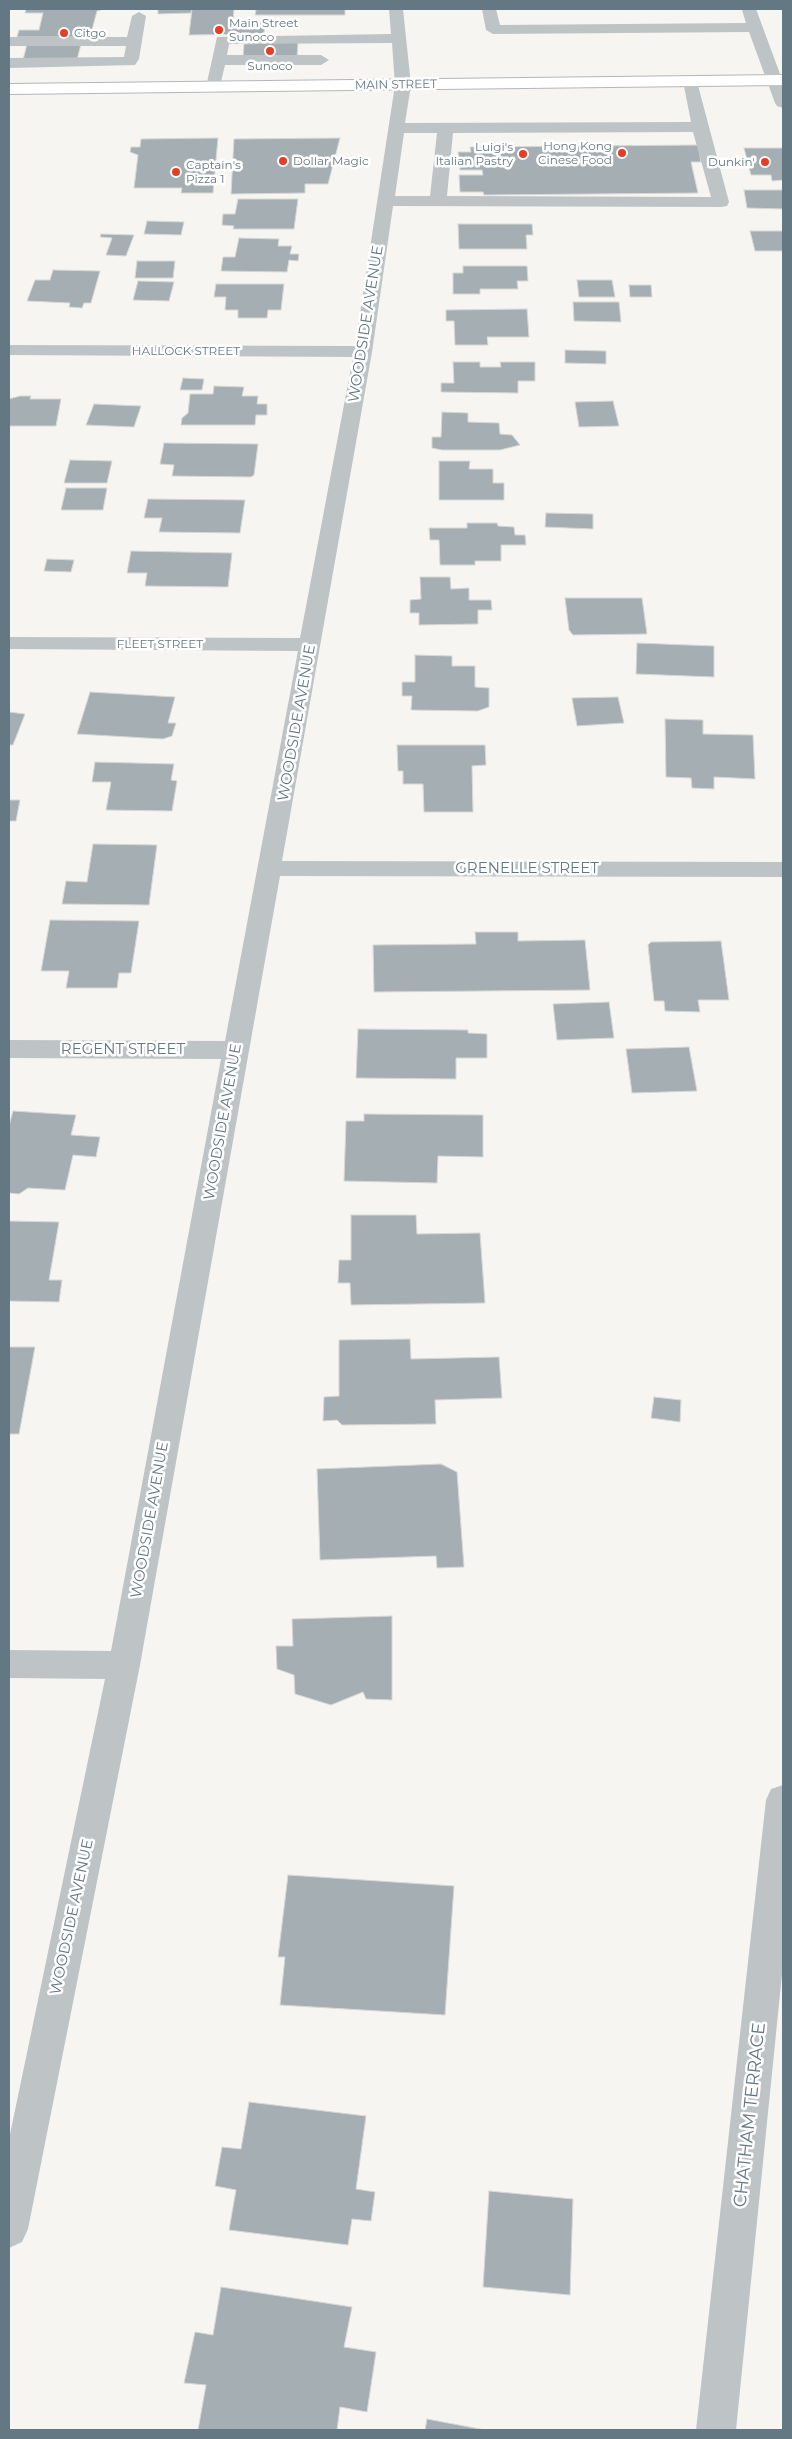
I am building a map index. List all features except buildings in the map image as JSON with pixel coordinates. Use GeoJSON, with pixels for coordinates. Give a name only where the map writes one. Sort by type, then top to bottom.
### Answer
{"type":"FeatureCollection","features":[{"type":"Feature","properties":{"kind":"main road","name":"MAIN STREET"},"geometry":{"type":"LineString","coordinates":[[9,89],[779,80]]}},
{"type":"Feature","properties":{"kind":"street","name":"WOODSIDE AVENUE"},"geometry":{"type":"LineString","coordinates":[[9,2230],[124,1665],[363,352],[403,85],[396,9]]}},
{"type":"Feature","properties":{"kind":"street"},"geometry":{"type":"LineString","coordinates":[[489,9],[493,30],[755,27]]}},
{"type":"Feature","properties":{"kind":"street"},"geometry":{"type":"LineString","coordinates":[[748,9],[779,80],[783,103]]}},
{"type":"Feature","properties":{"kind":"street"},"geometry":{"type":"LineString","coordinates":[[126,88],[139,16]]}},
{"type":"Feature","properties":{"kind":"street"},"geometry":{"type":"LineString","coordinates":[[214,87],[222,40],[398,38]]}},
{"type":"Feature","properties":{"kind":"street"},"geometry":{"type":"LineString","coordinates":[[319,86],[322,39]]}},
{"type":"Feature","properties":{"kind":"street"},"geometry":{"type":"LineString","coordinates":[[9,41],[133,42]]}},
{"type":"Feature","properties":{"kind":"street"},"geometry":{"type":"LineString","coordinates":[[219,60],[321,60]]}},
{"type":"Feature","properties":{"kind":"street"},"geometry":{"type":"LineString","coordinates":[[9,62],[130,62]]}},
{"type":"Feature","properties":{"kind":"street"},"geometry":{"type":"LineString","coordinates":[[386,201],[721,202],[700,127],[691,81]]}},
{"type":"Feature","properties":{"kind":"street"},"geometry":{"type":"LineString","coordinates":[[397,128],[700,127]]}},
{"type":"Feature","properties":{"kind":"street"},"geometry":{"type":"LineString","coordinates":[[438,201],[445,128]]}},
{"type":"Feature","properties":{"kind":"street","name":"HALLOCK STREET"},"geometry":{"type":"LineString","coordinates":[[9,350],[363,352]]}},
{"type":"Feature","properties":{"kind":"street","name":"FLEET STREET"},"geometry":{"type":"LineString","coordinates":[[9,643],[311,645]]}},
{"type":"Feature","properties":{"kind":"street","name":"GRENELLE STREET"},"geometry":{"type":"LineString","coordinates":[[270,868],[783,870]]}},
{"type":"Feature","properties":{"kind":"street","name":"REGENT STREET"},"geometry":{"type":"LineString","coordinates":[[9,1049],[237,1050]]}},
{"type":"Feature","properties":{"kind":"street"},"geometry":{"type":"LineString","coordinates":[[9,1664],[124,1665]]}},
{"type":"Feature","properties":{"kind":"street","name":"CHATHAM TERRACE"},"geometry":{"type":"LineString","coordinates":[[716,2430],[783,1800]]}},
{"type":"Feature","properties":{"kind":"place","name":"Main Street Sunoco"},"geometry":{"type":"Point","coordinates":[219,30]}},
{"type":"Feature","properties":{"kind":"place","name":"Citgo"},"geometry":{"type":"Point","coordinates":[64,33]}},
{"type":"Feature","properties":{"kind":"place","name":"Sunoco"},"geometry":{"type":"Point","coordinates":[270,51]}},
{"type":"Feature","properties":{"kind":"place","name":"Hong Kong Cinese Food"},"geometry":{"type":"Point","coordinates":[622,153]}},
{"type":"Feature","properties":{"kind":"place","name":"Luigi's Italian Pastry"},"geometry":{"type":"Point","coordinates":[523,154]}},
{"type":"Feature","properties":{"kind":"place","name":"Dollar Magic"},"geometry":{"type":"Point","coordinates":[283,161]}},
{"type":"Feature","properties":{"kind":"place","name":"Dunkin'"},"geometry":{"type":"Point","coordinates":[765,162]}},
{"type":"Feature","properties":{"kind":"place","name":"Captain's Pizza 1"},"geometry":{"type":"Point","coordinates":[176,172]}}]}
